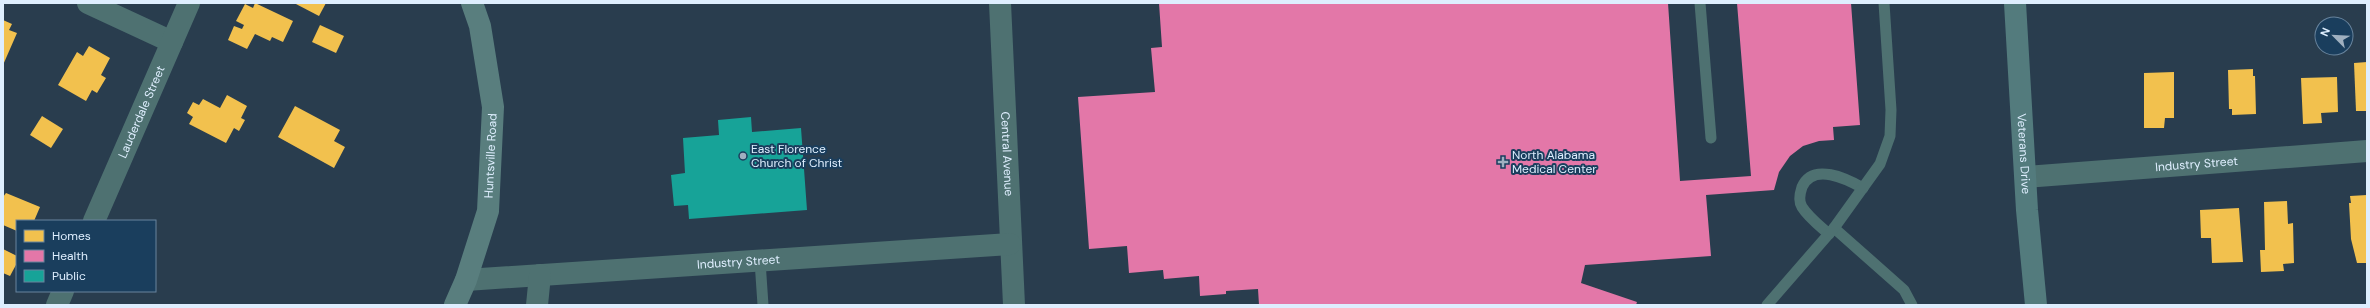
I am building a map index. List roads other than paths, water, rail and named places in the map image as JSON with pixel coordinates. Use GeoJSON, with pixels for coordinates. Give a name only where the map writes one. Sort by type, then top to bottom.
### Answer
{"type":"FeatureCollection","features":[{"type":"Feature","properties":{"kind":"main road","name":"Huntsville Road"},"geometry":{"type":"LineString","coordinates":[[455,305],[466,280],[488,211],[493,107],[480,26],[472,3]]}},
{"type":"Feature","properties":{"kind":"main road","name":"Veterans Drive"},"geometry":{"type":"LineString","coordinates":[[2015,3],[2036,305]]}},
{"type":"Feature","properties":{"kind":"street"},"geometry":{"type":"LineString","coordinates":[[88,3],[172,42]]}},
{"type":"Feature","properties":{"kind":"street","name":"Lauderdale Street"},"geometry":{"type":"LineString","coordinates":[[94,220],[189,3]]}},
{"type":"Feature","properties":{"kind":"street"},"geometry":{"type":"LineString","coordinates":[[480,26],[484,3]]}},
{"type":"Feature","properties":{"kind":"street","name":"Central Avenue"},"geometry":{"type":"LineString","coordinates":[[1000,3],[1014,305]]}},
{"type":"Feature","properties":{"kind":"street","name":"Industry Street"},"geometry":{"type":"LineString","coordinates":[[2026,177],[2367,151]]}},
{"type":"Feature","properties":{"kind":"street","name":"Industry Street"},"geometry":{"type":"LineString","coordinates":[[466,280],[1010,244]]}},
{"type":"Feature","properties":{"kind":"street"},"geometry":{"type":"LineString","coordinates":[[537,305],[540,275]]}},
{"type":"Feature","properties":{"kind":"street"},"geometry":{"type":"LineString","coordinates":[[57,305],[63,292]]}},
{"type":"Feature","properties":{"kind":"lane"},"geometry":{"type":"LineString","coordinates":[[1700,3],[1710,138]]}},
{"type":"Feature","properties":{"kind":"lane"},"geometry":{"type":"LineString","coordinates":[[1767,305],[1832,231],[1880,164],[1890,136],[1891,110],[1884,3]]}},
{"type":"Feature","properties":{"kind":"lane"},"geometry":{"type":"LineString","coordinates":[[1863,188],[1832,174],[1814,176],[1804,183],[1799,194],[1802,206],[1904,290],[1912,305]]}},
{"type":"Feature","properties":{"kind":"lane"},"geometry":{"type":"LineString","coordinates":[[760,261],[763,305]]}},
{"type":"Feature","properties":{"kind":"place","name":"East Florence Church of Christ"},"geometry":{"type":"Point","coordinates":[743,156]}},
{"type":"Feature","properties":{"kind":"place","name":"North Alabama Medical Center"},"geometry":{"type":"Point","coordinates":[1503,162]}}]}
